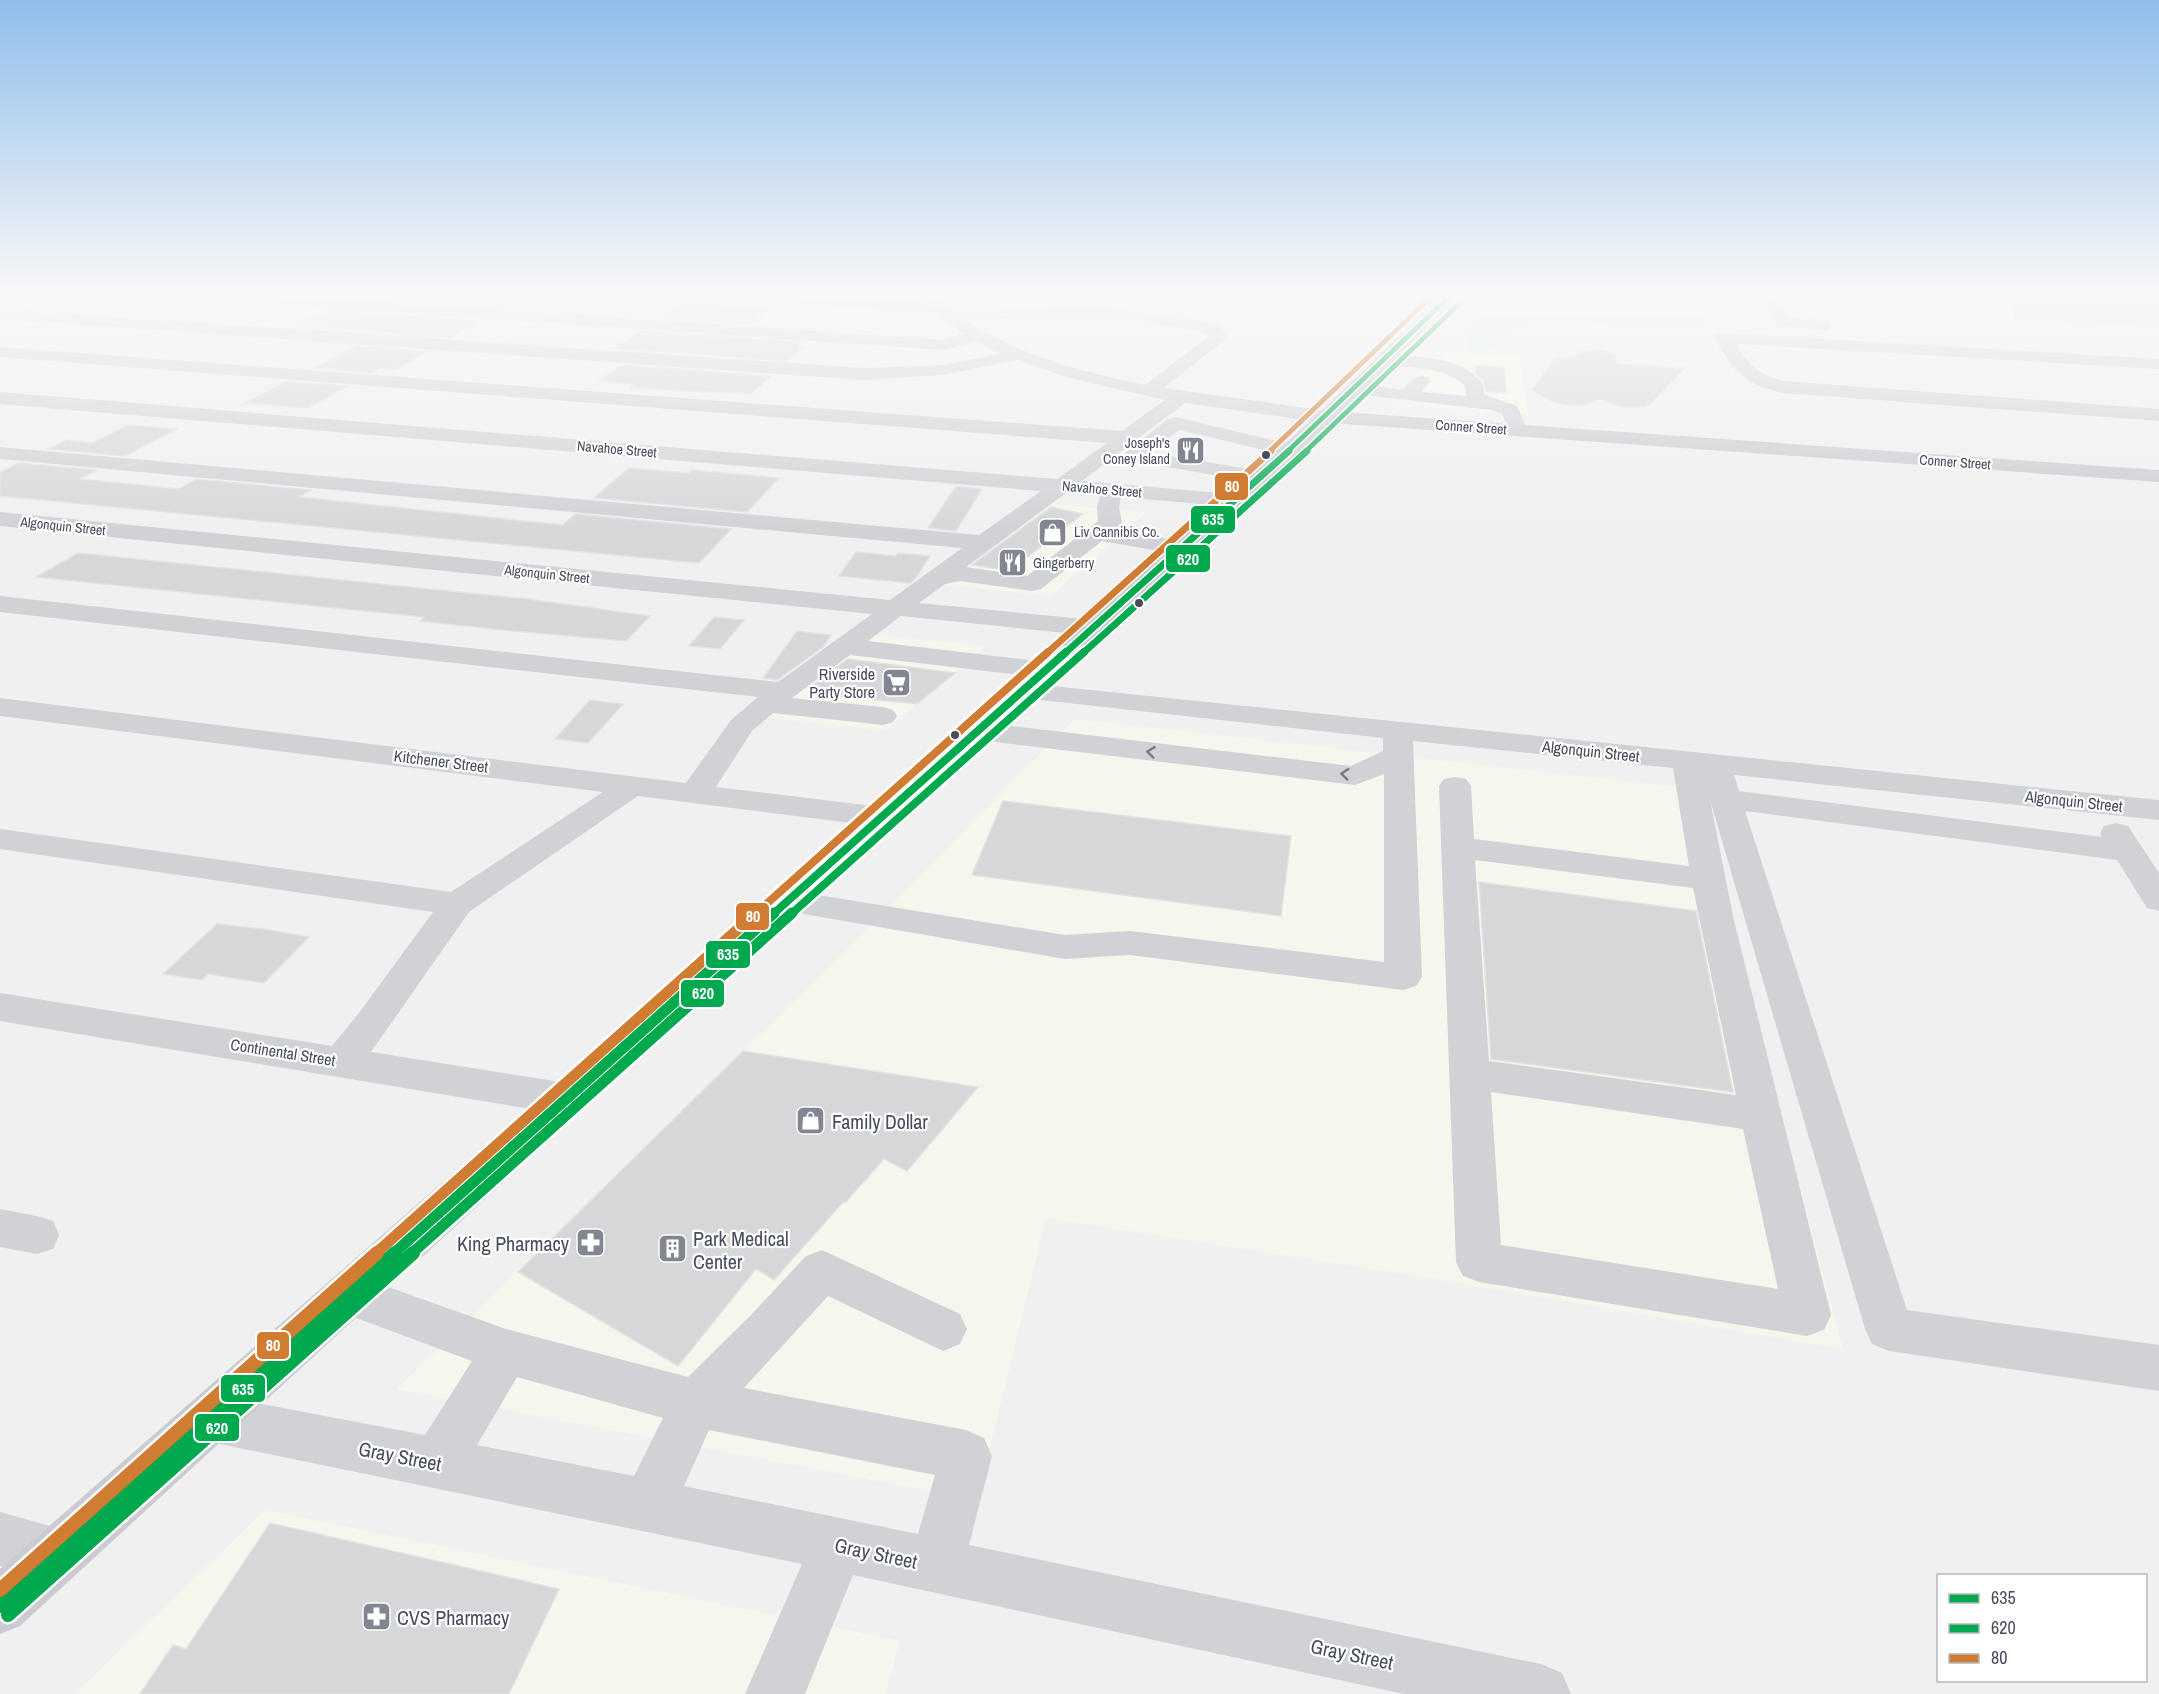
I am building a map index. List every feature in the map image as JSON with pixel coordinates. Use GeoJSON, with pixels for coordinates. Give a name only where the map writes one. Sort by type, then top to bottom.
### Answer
{"type":"FeatureCollection","features":[{"type":"Feature","properties":{"kind":"main road"},"geometry":{"type":"LineString","coordinates":[[0,1606],[1094,628],[1369,375]]}},
{"type":"Feature","properties":{"kind":"main road","name":"Conner Street"},"geometry":{"type":"LineString","coordinates":[[1326,417],[2159,476]]}},
{"type":"Feature","properties":{"kind":"street"},"geometry":{"type":"LineString","coordinates":[[302,375],[1127,438]]}},
{"type":"Feature","properties":{"kind":"street","name":"Conner Street"},"geometry":{"type":"LineString","coordinates":[[1086,375],[1183,396],[1326,417]]}},
{"type":"Feature","properties":{"kind":"street"},"geometry":{"type":"LineString","coordinates":[[1150,390],[1169,375]]}},
{"type":"Feature","properties":{"kind":"street"},"geometry":{"type":"LineString","coordinates":[[1407,396],[1427,375]]}},
{"type":"Feature","properties":{"kind":"street"},"geometry":{"type":"LineString","coordinates":[[1465,375],[1474,385],[1477,399],[1502,405],[1510,410],[1518,430]]}},
{"type":"Feature","properties":{"kind":"street"},"geometry":{"type":"LineString","coordinates":[[1747,375],[1782,387],[2159,415]]}},
{"type":"Feature","properties":{"kind":"street"},"geometry":{"type":"LineString","coordinates":[[1355,389],[1502,405]]}},
{"type":"Feature","properties":{"kind":"street"},"geometry":{"type":"LineString","coordinates":[[695,793],[718,763],[741,726],[775,698],[1183,396]]}},
{"type":"Feature","properties":{"kind":"street","name":"Navahoe Street"},"geometry":{"type":"LineString","coordinates":[[0,398],[1235,500]]}},
{"type":"Feature","properties":{"kind":"street"},"geometry":{"type":"LineString","coordinates":[[1423,424],[1428,398]]}},
{"type":"Feature","properties":{"kind":"street"},"geometry":{"type":"LineString","coordinates":[[1260,477],[1133,456],[1175,423],[1290,450]]}},
{"type":"Feature","properties":{"kind":"street"},"geometry":{"type":"LineString","coordinates":[[0,453],[986,543]]}},
{"type":"Feature","properties":{"kind":"street"},"geometry":{"type":"LineString","coordinates":[[995,618],[1032,584],[1110,523],[1108,507],[1112,490]]}},
{"type":"Feature","properties":{"kind":"street","name":"Algonquin Street"},"geometry":{"type":"LineString","coordinates":[[0,519],[1094,628]]}},
{"type":"Feature","properties":{"kind":"street"},"geometry":{"type":"LineString","coordinates":[[1097,533],[1182,548]]}},
{"type":"Feature","properties":{"kind":"street"},"geometry":{"type":"LineString","coordinates":[[940,577],[960,574],[1032,584]]}},
{"type":"Feature","properties":{"kind":"street"},"geometry":{"type":"LineString","coordinates":[[0,604],[775,698],[883,716]]}},
{"type":"Feature","properties":{"kind":"street"},"geometry":{"type":"LineString","coordinates":[[843,646],[1046,670]]}},
{"type":"Feature","properties":{"kind":"street","name":"Algonquin Street"},"geometry":{"type":"LineString","coordinates":[[1023,691],[1398,743],[1709,774],[2159,810]]}},
{"type":"Feature","properties":{"kind":"street","name":"Kitchener Street"},"geometry":{"type":"LineString","coordinates":[[0,706],[882,817]]}},
{"type":"Feature","properties":{"kind":"street"},"geometry":{"type":"LineString","coordinates":[[978,731],[1355,776],[1398,743]]}},
{"type":"Feature","properties":{"kind":"street"},"geometry":{"type":"LineString","coordinates":[[787,901],[1065,947],[1130,943],[1403,977],[1398,743]]}},
{"type":"Feature","properties":{"kind":"street"},"geometry":{"type":"LineString","coordinates":[[1709,774],[2128,852]]}},
{"type":"Feature","properties":{"kind":"street"},"geometry":{"type":"LineString","coordinates":[[1455,786],[1479,1262],[1807,1315],[1708,879],[1709,774]]}},
{"type":"Feature","properties":{"kind":"street"},"geometry":{"type":"LineString","coordinates":[[1709,774],[1889,1329],[2159,1368]]}},
{"type":"Feature","properties":{"kind":"street"},"geometry":{"type":"LineString","coordinates":[[341,1062],[373,1023],[457,904],[634,785]]}},
{"type":"Feature","properties":{"kind":"street"},"geometry":{"type":"LineString","coordinates":[[2098,804],[2158,899]]}},
{"type":"Feature","properties":{"kind":"street"},"geometry":{"type":"LineString","coordinates":[[0,839],[457,904]]}},
{"type":"Feature","properties":{"kind":"street"},"geometry":{"type":"LineString","coordinates":[[1458,847],[1708,879]]}},
{"type":"Feature","properties":{"kind":"street","name":"Continental Street"},"geometry":{"type":"LineString","coordinates":[[0,1006],[567,1099]]}},
{"type":"Feature","properties":{"kind":"street"},"geometry":{"type":"LineString","coordinates":[[1469,1074],[1761,1115]]}},
{"type":"Feature","properties":{"kind":"street"},"geometry":{"type":"LineString","coordinates":[[648,1505],[696,1403],[767,1331],[822,1270],[943,1329]]}},
{"type":"Feature","properties":{"kind":"street"},"geometry":{"type":"LineString","coordinates":[[349,1294],[506,1351],[696,1403],[966,1456],[936,1566]]}},
{"type":"Feature","properties":{"kind":"street"},"geometry":{"type":"LineString","coordinates":[[437,1463],[506,1351]]}},
{"type":"Feature","properties":{"kind":"street","name":"Gray Street"},"geometry":{"type":"LineString","coordinates":[[210,1418],[648,1505],[1541,1694]]}},
{"type":"Feature","properties":{"kind":"street"},"geometry":{"type":"LineString","coordinates":[[0,1539],[57,1555]]}},
{"type":"Feature","properties":{"kind":"street"},"geometry":{"type":"LineString","coordinates":[[776,1694],[838,1545]]}},
{"type":"Feature","properties":{"kind":"shaded area"},"geometry":{"type":"Polygon","coordinates":[[[1425,375],[1522,375],[1528,414],[1397,405],[1425,375]]]}},
{"type":"Feature","properties":{"kind":"shaded area"},"geometry":{"type":"Polygon","coordinates":[[[1052,504],[1146,512],[1051,596],[946,585],[1052,504]]]}},
{"type":"Feature","properties":{"kind":"shaded area"},"geometry":{"type":"Polygon","coordinates":[[[874,635],[986,646],[885,731],[764,717],[874,635]]]}},
{"type":"Feature","properties":{"kind":"shaded area"},"geometry":{"type":"Polygon","coordinates":[[[1075,719],[1694,789],[1843,1349],[1436,1279],[1046,1218],[977,1500],[397,1389],[846,951],[1075,719]]]}},
{"type":"Feature","properties":{"kind":"shaded area"},"geometry":{"type":"Polygon","coordinates":[[[265,1510],[900,1641],[885,1694],[75,1694],[265,1510]]]}},
{"type":"Feature","properties":{"kind":"building"},"geometry":{"type":"Polygon","coordinates":[[[607,375],[771,376],[751,394],[630,388],[635,384],[599,381],[607,375]]]}},
{"type":"Feature","properties":{"kind":"building"},"geometry":{"type":"Polygon","coordinates":[[[1477,375],[1505,375],[1506,393],[1486,391],[1484,382],[1477,375]]]}},
{"type":"Feature","properties":{"kind":"building"},"geometry":{"type":"Polygon","coordinates":[[[1543,375],[1678,375],[1649,405],[1644,407],[1621,407],[1600,399],[1582,406],[1566,405],[1552,401],[1532,390],[1543,375]]]}},
{"type":"Feature","properties":{"kind":"building"},"geometry":{"type":"Polygon","coordinates":[[[286,382],[348,386],[308,408],[245,403],[286,382]]]}},
{"type":"Feature","properties":{"kind":"building"},"geometry":{"type":"Polygon","coordinates":[[[128,425],[177,429],[125,456],[48,449],[67,440],[92,443],[128,425]]]}},
{"type":"Feature","properties":{"kind":"building"},"geometry":{"type":"Polygon","coordinates":[[[19,463],[97,470],[80,479],[179,489],[196,479],[311,490],[299,497],[563,525],[575,514],[731,529],[699,563],[0,496],[0,472],[19,463]]]}},
{"type":"Feature","properties":{"kind":"building"},"geometry":{"type":"Polygon","coordinates":[[[629,468],[689,473],[692,470],[779,478],[747,512],[594,498],[629,468]]]}},
{"type":"Feature","properties":{"kind":"building"},"geometry":{"type":"Polygon","coordinates":[[[956,486],[982,489],[956,531],[928,528],[956,486]]]}},
{"type":"Feature","properties":{"kind":"building"},"geometry":{"type":"Polygon","coordinates":[[[1051,507],[1083,514],[1010,571],[972,565],[1051,507]]]}},
{"type":"Feature","properties":{"kind":"building"},"geometry":{"type":"Polygon","coordinates":[[[856,552],[895,556],[898,553],[930,556],[910,583],[839,576],[856,552]]]}},
{"type":"Feature","properties":{"kind":"building"},"geometry":{"type":"Polygon","coordinates":[[[78,553],[528,599],[650,616],[626,641],[502,630],[420,621],[424,617],[36,577],[78,553]]]}},
{"type":"Feature","properties":{"kind":"building"},"geometry":{"type":"Polygon","coordinates":[[[714,617],[744,620],[720,649],[689,646],[714,617]]]}},
{"type":"Feature","properties":{"kind":"building"},"geometry":{"type":"Polygon","coordinates":[[[797,631],[831,635],[823,647],[777,680],[763,678],[797,631]]]}},
{"type":"Feature","properties":{"kind":"building"},"geometry":{"type":"Polygon","coordinates":[[[848,659],[955,673],[917,704],[809,693],[818,686],[813,685],[848,659]]]}},
{"type":"Feature","properties":{"kind":"building"},"geometry":{"type":"Polygon","coordinates":[[[590,700],[623,704],[588,743],[555,739],[590,700]]]}},
{"type":"Feature","properties":{"kind":"building"},"geometry":{"type":"Polygon","coordinates":[[[1003,801],[1291,836],[1281,916],[972,875],[1003,801]]]}},
{"type":"Feature","properties":{"kind":"building"},"geometry":{"type":"Polygon","coordinates":[[[1479,882],[1696,911],[1733,1092],[1491,1059],[1479,882]]]}},
{"type":"Feature","properties":{"kind":"building"},"geometry":{"type":"Polygon","coordinates":[[[217,924],[309,937],[264,983],[208,974],[202,980],[163,974],[217,924]]]}},
{"type":"Feature","properties":{"kind":"building"},"geometry":{"type":"Polygon","coordinates":[[[743,1051],[978,1087],[907,1171],[884,1159],[774,1280],[756,1269],[678,1366],[518,1272],[743,1051]]]}},
{"type":"Feature","properties":{"kind":"building","name":"CVS Pharmacy"},"geometry":{"type":"Polygon","coordinates":[[[270,1523],[559,1589],[509,1694],[140,1694],[173,1645],[186,1649],[270,1523]]]}},
{"type":"Feature","properties":{"kind":"transit line","name":"80"},"geometry":{"type":"LineString","coordinates":[[0,1590],[1174,539],[1352,375]]}},
{"type":"Feature","properties":{"kind":"transit line","name":"635"},"geometry":{"type":"LineString","coordinates":[[0,1606],[1182,548],[1369,375]]}},
{"type":"Feature","properties":{"kind":"transit line","name":"620"},"geometry":{"type":"LineString","coordinates":[[8,1615],[1190,557],[1334,426],[1386,375]]}},
{"type":"Feature","properties":{"kind":"place","name":"Joseph's Coney Island"},"geometry":{"type":"Point","coordinates":[1191,451]}},
{"type":"Feature","properties":{"kind":"place","name":"Liv Cannibis Co."},"geometry":{"type":"Point","coordinates":[1053,532]}},
{"type":"Feature","properties":{"kind":"place","name":"Gingerberry"},"geometry":{"type":"Point","coordinates":[1012,563]}},
{"type":"Feature","properties":{"kind":"place","name":"Riverside Party Store"},"geometry":{"type":"Point","coordinates":[896,683]}},
{"type":"Feature","properties":{"kind":"place","name":"Family Dollar"},"geometry":{"type":"Point","coordinates":[811,1121]}},
{"type":"Feature","properties":{"kind":"place","name":"King Pharmacy"},"geometry":{"type":"Point","coordinates":[590,1243]}},
{"type":"Feature","properties":{"kind":"place","name":"Park Medical Center"},"geometry":{"type":"Point","coordinates":[672,1249]}},
{"type":"Feature","properties":{"kind":"place","name":"CVS Pharmacy"},"geometry":{"type":"Point","coordinates":[376,1617]}}]}
